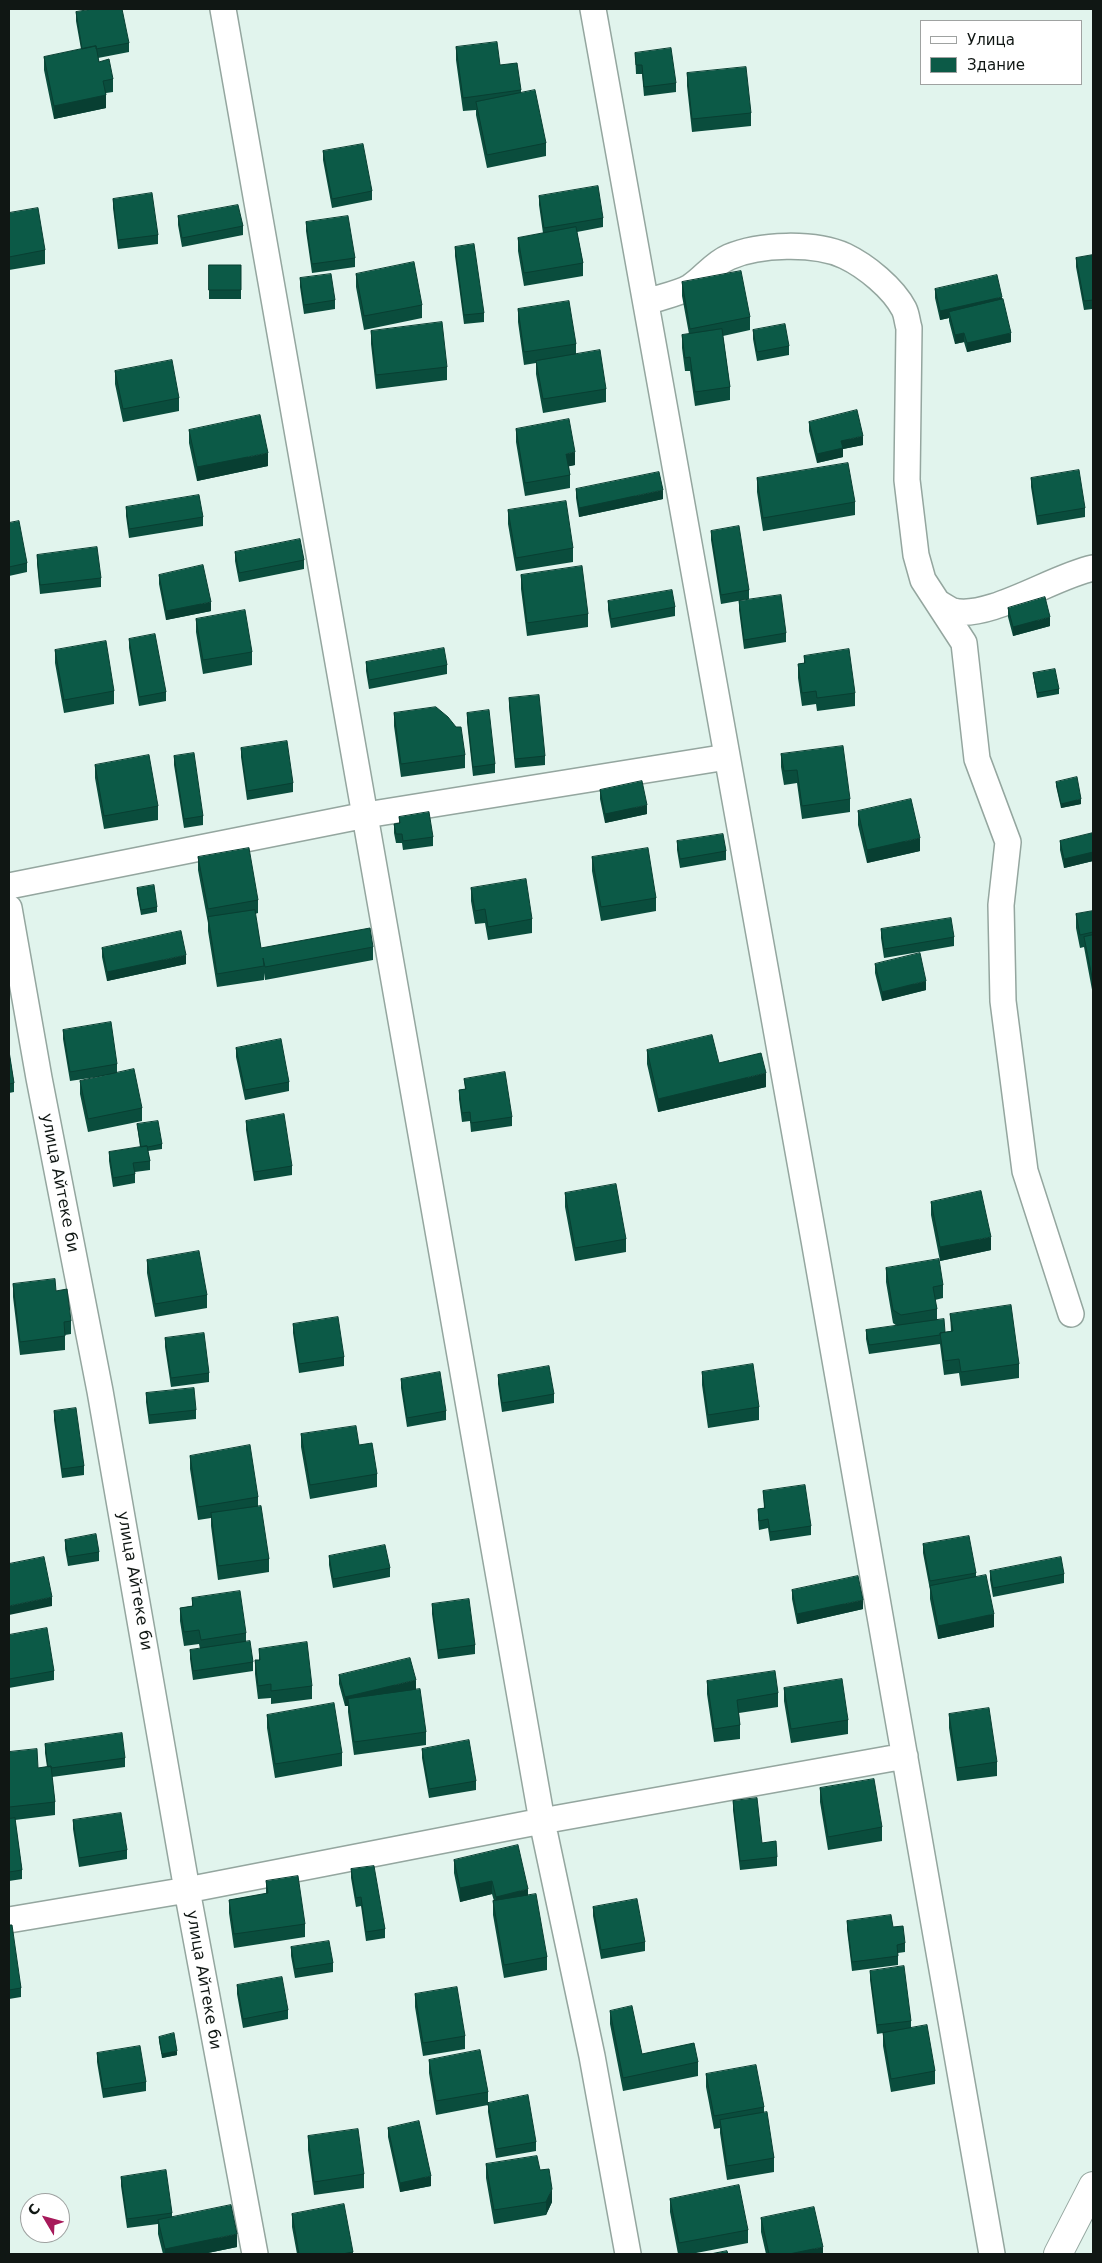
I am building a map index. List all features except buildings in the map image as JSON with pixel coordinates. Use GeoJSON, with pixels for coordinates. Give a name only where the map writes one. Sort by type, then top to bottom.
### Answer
{"type":"FeatureCollection","features":[{"type":"Feature","properties":{"kind":"main road"},"geometry":{"type":"LineString","coordinates":[[1058,2254],[1093,2186]]}},
{"type":"Feature","properties":{"kind":"street"},"geometry":{"type":"LineString","coordinates":[[223,9],[542,1821],[592,2056],[628,2254]]}},
{"type":"Feature","properties":{"kind":"street"},"geometry":{"type":"LineString","coordinates":[[593,9],[992,2254]]}},
{"type":"Feature","properties":{"kind":"street"},"geometry":{"type":"LineString","coordinates":[[646,302],[690,287],[711,267],[728,257],[757,248],[785,247],[813,249],[844,256],[864,268],[893,293],[904,310],[909,328],[907,480],[911,526],[923,580],[964,643],[977,759],[1008,842],[1001,905],[1002,1001],[1025,1171],[1072,1314]]}},
{"type":"Feature","properties":{"kind":"street"},"geometry":{"type":"LineString","coordinates":[[939,603],[952,611],[986,610],[1031,590],[1093,568]]}},
{"type":"Feature","properties":{"kind":"street"},"geometry":{"type":"LineString","coordinates":[[964,643],[986,610]]}},
{"type":"Feature","properties":{"kind":"street"},"geometry":{"type":"LineString","coordinates":[[9,886],[366,815],[726,757]]}},
{"type":"Feature","properties":{"kind":"street","name":"улица Айтеке би"},"geometry":{"type":"LineString","coordinates":[[9,908],[39,1078],[107,1429],[187,1890],[254,2254]]}},
{"type":"Feature","properties":{"kind":"street"},"geometry":{"type":"LineString","coordinates":[[9,1920],[187,1890],[542,1821],[905,1756]]}}]}
